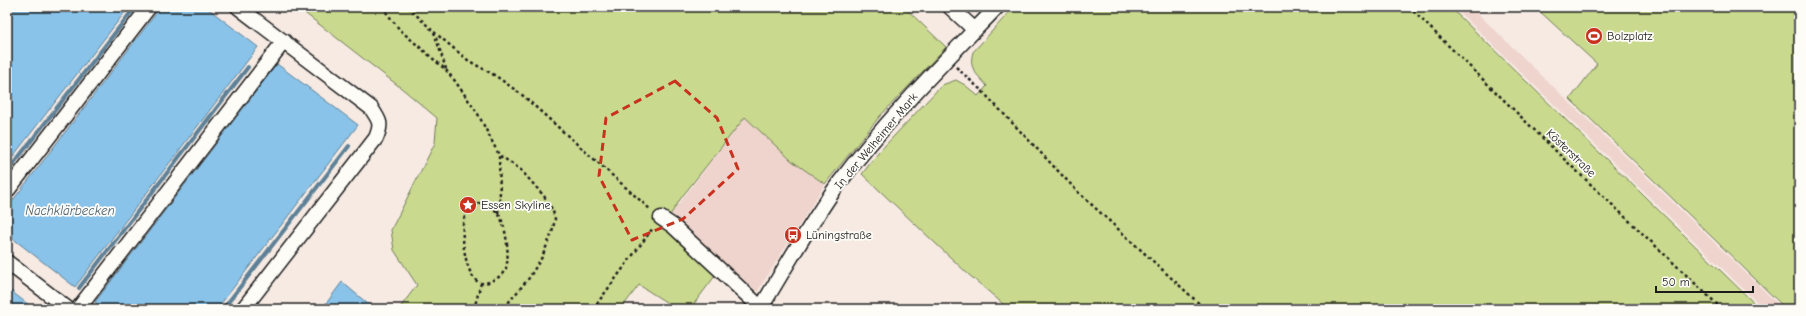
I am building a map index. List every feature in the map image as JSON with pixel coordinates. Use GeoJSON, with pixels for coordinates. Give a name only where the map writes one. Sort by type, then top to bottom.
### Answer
{"type":"FeatureCollection","features":[{"type":"Feature","properties":{"kind":"street"},"geometry":{"type":"LineString","coordinates":[[7,191],[150,7]]}},
{"type":"Feature","properties":{"kind":"street"},"geometry":{"type":"LineString","coordinates":[[238,7],[371,108],[378,118],[381,128],[376,138],[244,309]]}},
{"type":"Feature","properties":{"kind":"street"},"geometry":{"type":"LineString","coordinates":[[950,7],[975,30]]}},
{"type":"Feature","properties":{"kind":"street","name":"In der Welheimer Mark"},"geometry":{"type":"LineString","coordinates":[[760,309],[814,220],[839,183],[873,141],[947,59],[997,7]]}},
{"type":"Feature","properties":{"kind":"street"},"geometry":{"type":"LineString","coordinates":[[78,309],[284,41]]}},
{"type":"Feature","properties":{"kind":"street"},"geometry":{"type":"LineString","coordinates":[[661,218],[673,226],[760,309]]}},
{"type":"Feature","properties":{"kind":"street"},"geometry":{"type":"LineString","coordinates":[[7,262],[68,309]]}},
{"type":"Feature","properties":{"kind":"path"},"geometry":{"type":"LineString","coordinates":[[382,7],[400,30],[446,70],[478,114],[499,155],[500,199],[498,213]]}},
{"type":"Feature","properties":{"kind":"path"},"geometry":{"type":"LineString","coordinates":[[408,7],[434,32],[469,61],[496,76],[521,94],[661,218],[593,309]]}},
{"type":"Feature","properties":{"kind":"path","name":"Kösterstraße"},"geometry":{"type":"LineString","coordinates":[[1409,7],[1563,158],[1722,309]]}},
{"type":"Feature","properties":{"kind":"path"},"geometry":{"type":"LineString","coordinates":[[434,32],[446,70]]}},
{"type":"Feature","properties":{"kind":"path"},"geometry":{"type":"LineString","coordinates":[[947,59],[982,91],[1031,145],[1079,193],[1205,309]]}},
{"type":"Feature","properties":{"kind":"path"},"geometry":{"type":"LineString","coordinates":[[499,155],[520,169],[538,188],[549,204],[555,219],[552,234],[536,268],[503,309]]}},
{"type":"Feature","properties":{"kind":"path"},"geometry":{"type":"LineString","coordinates":[[478,203],[486,204],[498,213],[503,224],[507,249],[506,264],[502,274],[498,278],[481,283],[476,280],[466,261],[462,236],[464,220],[468,210],[478,203]]}},
{"type":"Feature","properties":{"kind":"path"},"geometry":{"type":"LineString","coordinates":[[474,309],[481,283]]}},
{"type":"Feature","properties":{"kind":"highlighted area"},"geometry":{"type":"Polygon","coordinates":[[[675,81],[717,118],[738,169],[683,219],[632,240],[599,176],[606,118],[675,81]]]}},
{"type":"Feature","properties":{"kind":"shaded area"},"geometry":{"type":"Polygon","coordinates":[[[1454,7],[1471,7],[1783,309],[1764,309],[1454,7]]]}},
{"type":"Feature","properties":{"kind":"shaded area"},"geometry":{"type":"Polygon","coordinates":[[[745,117],[792,161],[825,184],[754,297],[671,214],[745,117]]]}},
{"type":"Feature","properties":{"kind":"green space"},"geometry":{"type":"Polygon","coordinates":[[[297,7],[904,7],[946,47],[880,116],[825,184],[792,161],[745,117],[681,198],[665,223],[718,272],[690,309],[677,309],[639,285],[621,309],[399,309],[417,285],[394,250],[391,230],[435,143],[437,118],[405,91],[297,7]]]}},
{"type":"Feature","properties":{"kind":"green space"},"geometry":{"type":"Polygon","coordinates":[[[1014,7],[1450,7],[1760,309],[1009,309],[968,274],[862,174],[879,152],[942,85],[956,80],[965,85],[978,96],[987,86],[974,71],[972,63],[973,52],[1014,7]]]}},
{"type":"Feature","properties":{"kind":"green space"},"geometry":{"type":"Polygon","coordinates":[[[1535,7],[1799,7],[1799,309],[1786,309],[1570,99],[1597,64],[1535,7]]]}},
{"type":"Feature","properties":{"kind":"water"},"geometry":{"type":"Polygon","coordinates":[[[7,7],[129,7],[7,164],[7,7]]]}},
{"type":"Feature","properties":{"kind":"water","name":"Nachklärbecken"},"geometry":{"type":"Polygon","coordinates":[[[161,7],[206,7],[258,47],[75,287],[7,234],[7,208],[161,7]]]}},
{"type":"Feature","properties":{"kind":"water","name":"Nachklärbecken"},"geometry":{"type":"Polygon","coordinates":[[[277,64],[358,125],[217,309],[104,309],[95,302],[277,64]]]}},
{"type":"Feature","properties":{"kind":"water"},"geometry":{"type":"Polygon","coordinates":[[[342,282],[374,309],[322,309],[342,282]]]}},
{"type":"Feature","properties":{"kind":"water"},"geometry":{"type":"Polygon","coordinates":[[[7,288],[34,309],[7,309],[7,288]]]}},
{"type":"Feature","properties":{"kind":"waterway"},"geometry":{"type":"LineString","coordinates":[[7,172],[135,7]]}},
{"type":"Feature","properties":{"kind":"waterway"},"geometry":{"type":"LineString","coordinates":[[79,288],[248,67]]}},
{"type":"Feature","properties":{"kind":"waterway"},"geometry":{"type":"LineString","coordinates":[[223,309],[349,146]]}},
{"type":"Feature","properties":{"kind":"place","name":"Bolzplatz"},"geometry":{"type":"Point","coordinates":[1594,36]}},
{"type":"Feature","properties":{"kind":"place","name":"Essen Skyline"},"geometry":{"type":"Point","coordinates":[468,205]}},
{"type":"Feature","properties":{"kind":"place","name":"Lüningstraße"},"geometry":{"type":"Point","coordinates":[793,235]}}]}
